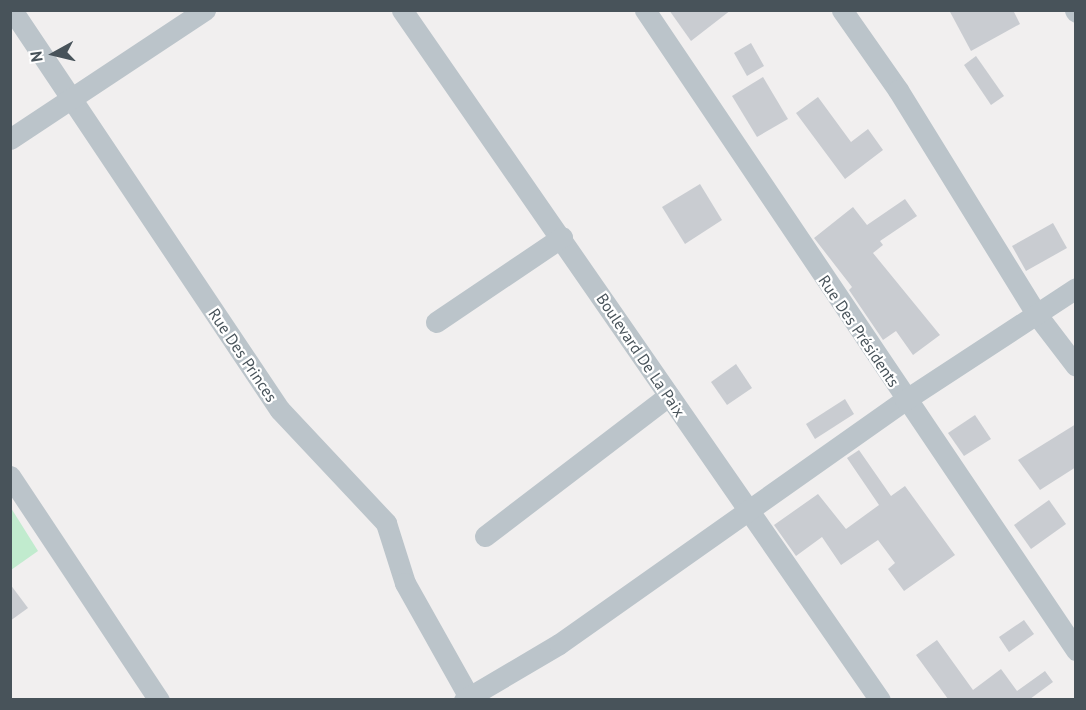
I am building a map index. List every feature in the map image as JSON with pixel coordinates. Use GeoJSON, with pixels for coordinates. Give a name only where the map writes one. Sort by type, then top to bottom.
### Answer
{"type":"FeatureCollection","features":[{"type":"Feature","properties":{"kind":"street","name":"Rue Des Princes"},"geometry":{"type":"LineString","coordinates":[[12,10],[280,410],[386,524],[405,583],[466,698]]}},
{"type":"Feature","properties":{"kind":"street"},"geometry":{"type":"LineString","coordinates":[[10,139],[205,10]]}},
{"type":"Feature","properties":{"kind":"street","name":"Boulevard De La Paix"},"geometry":{"type":"LineString","coordinates":[[402,10],[562,237],[668,396],[880,699]]}},
{"type":"Feature","properties":{"kind":"street","name":"Rue Des Présidents"},"geometry":{"type":"LineString","coordinates":[[645,10],[905,400],[1076,650]]}},
{"type":"Feature","properties":{"kind":"street"},"geometry":{"type":"LineString","coordinates":[[842,10],[898,90],[1037,315],[1076,366]]}},
{"type":"Feature","properties":{"kind":"street"},"geometry":{"type":"LineString","coordinates":[[436,322],[562,237]]}},
{"type":"Feature","properties":{"kind":"street"},"geometry":{"type":"LineString","coordinates":[[466,698],[534,661],[750,513],[905,400],[1076,288]]}},
{"type":"Feature","properties":{"kind":"street"},"geometry":{"type":"LineString","coordinates":[[484,536],[668,396]]}},
{"type":"Feature","properties":{"kind":"street"},"geometry":{"type":"LineString","coordinates":[[10,476],[159,699]]}},
{"type":"Feature","properties":{"kind":"green space"},"geometry":{"type":"Polygon","coordinates":[[[11,508],[38,551],[10,570],[11,508]]]}},
{"type":"Feature","properties":{"kind":"building"},"geometry":{"type":"Polygon","coordinates":[[[669,10],[731,10],[691,41],[669,10]]]}},
{"type":"Feature","properties":{"kind":"building"},"geometry":{"type":"Polygon","coordinates":[[[949,10],[1013,10],[1020,24],[971,51],[949,10]]]}},
{"type":"Feature","properties":{"kind":"building"},"geometry":{"type":"Polygon","coordinates":[[[751,43],[764,66],[747,76],[734,53],[751,43]]]}},
{"type":"Feature","properties":{"kind":"building"},"geometry":{"type":"Polygon","coordinates":[[[976,56],[1004,96],[991,105],[964,65],[976,56]]]}},
{"type":"Feature","properties":{"kind":"building"},"geometry":{"type":"Polygon","coordinates":[[[763,77],[788,119],[757,137],[732,96],[763,77]]]}},
{"type":"Feature","properties":{"kind":"building"},"geometry":{"type":"Polygon","coordinates":[[[818,97],[851,142],[868,129],[883,150],[845,179],[796,113],[818,97]]]}},
{"type":"Feature","properties":{"kind":"building"},"geometry":{"type":"Polygon","coordinates":[[[700,184],[722,220],[685,244],[662,207],[700,184]]]}},
{"type":"Feature","properties":{"kind":"building"},"geometry":{"type":"Polygon","coordinates":[[[905,199],[917,216],[880,241],[883,245],[873,253],[940,335],[913,355],[896,331],[883,340],[849,290],[852,287],[814,238],[853,207],[867,225],[905,199]]]}},
{"type":"Feature","properties":{"kind":"building"},"geometry":{"type":"Polygon","coordinates":[[[1053,223],[1067,248],[1026,271],[1012,246],[1053,223]]]}},
{"type":"Feature","properties":{"kind":"building"},"geometry":{"type":"Polygon","coordinates":[[[736,364],[752,388],[727,405],[711,382],[736,364]]]}},
{"type":"Feature","properties":{"kind":"building"},"geometry":{"type":"Polygon","coordinates":[[[845,399],[854,414],[815,439],[806,424],[845,399]]]}},
{"type":"Feature","properties":{"kind":"building"},"geometry":{"type":"Polygon","coordinates":[[[975,415],[991,439],[964,456],[948,433],[975,415]]]}},
{"type":"Feature","properties":{"kind":"building"},"geometry":{"type":"Polygon","coordinates":[[[1076,424],[1076,467],[1040,490],[1018,460],[1076,424]]]}},
{"type":"Feature","properties":{"kind":"building"},"geometry":{"type":"Polygon","coordinates":[[[859,450],[891,496],[905,486],[955,555],[904,591],[888,569],[895,563],[878,540],[841,565],[822,537],[796,556],[774,525],[818,494],[846,529],[879,505],[847,458],[859,450]]]}},
{"type":"Feature","properties":{"kind":"building"},"geometry":{"type":"Polygon","coordinates":[[[1049,500],[1066,524],[1031,549],[1014,525],[1049,500]]]}},
{"type":"Feature","properties":{"kind":"building"},"geometry":{"type":"Polygon","coordinates":[[[10,584],[28,608],[10,621],[10,584]]]}},
{"type":"Feature","properties":{"kind":"building"},"geometry":{"type":"Polygon","coordinates":[[[1024,620],[1034,634],[1009,652],[999,637],[1024,620]]]}},
{"type":"Feature","properties":{"kind":"building"},"geometry":{"type":"Polygon","coordinates":[[[937,640],[973,690],[1001,669],[1017,691],[1045,671],[1053,682],[1030,699],[948,699],[916,655],[937,640]]]}}]}
